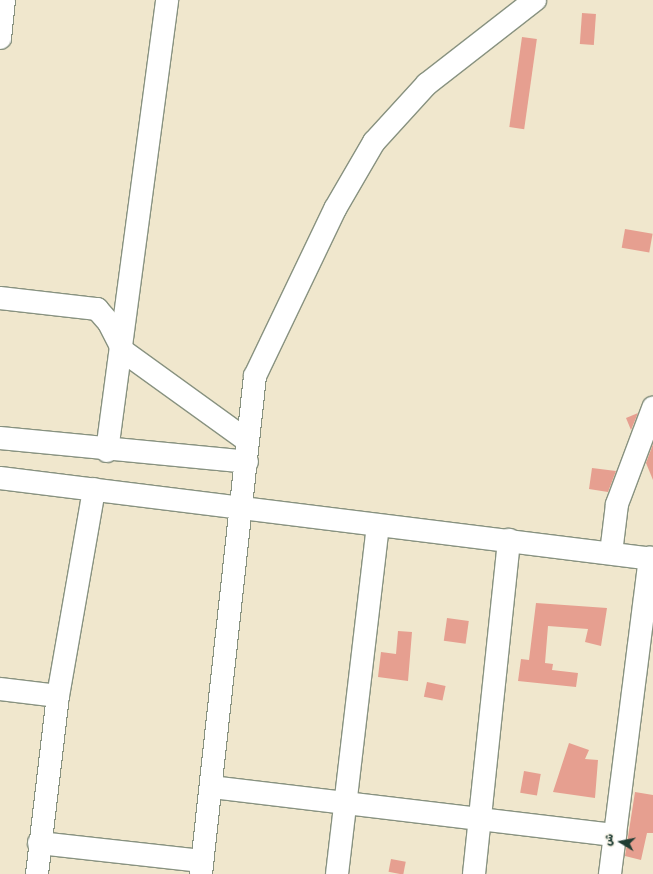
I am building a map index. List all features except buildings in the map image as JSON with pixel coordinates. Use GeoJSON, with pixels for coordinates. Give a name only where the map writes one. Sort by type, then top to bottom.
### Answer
{"type":"FeatureCollection","features":[{"type":"Feature","properties":{"kind":"street"},"geometry":{"type":"LineString","coordinates":[[0,38],[4,0]]}},
{"type":"Feature","properties":{"kind":"street"},"geometry":{"type":"LineString","coordinates":[[107,450],[123,351],[168,0]]}},
{"type":"Feature","properties":{"kind":"street"},"geometry":{"type":"LineString","coordinates":[[39,843],[202,868],[255,376],[335,209],[374,142],[427,84],[535,0]]}},
{"type":"Feature","properties":{"kind":"street"},"geometry":{"type":"LineString","coordinates":[[0,298],[97,309],[109,323],[123,351],[248,451]]}},
{"type":"Feature","properties":{"kind":"street"},"geometry":{"type":"LineString","coordinates":[[611,553],[617,504],[653,408]]}},
{"type":"Feature","properties":{"kind":"street"},"geometry":{"type":"LineString","coordinates":[[0,438],[107,450],[248,451]]}},
{"type":"Feature","properties":{"kind":"street"},"geometry":{"type":"LineString","coordinates":[[0,478],[242,506],[378,526],[509,540],[651,559],[610,874]]}},
{"type":"Feature","properties":{"kind":"street"},"geometry":{"type":"LineString","coordinates":[[37,874],[39,843],[58,696],[94,489]]}},
{"type":"Feature","properties":{"kind":"street"},"geometry":{"type":"LineString","coordinates":[[337,874],[347,801],[378,526]]}},
{"type":"Feature","properties":{"kind":"street"},"geometry":{"type":"LineString","coordinates":[[474,874],[509,540]]}},
{"type":"Feature","properties":{"kind":"street"},"geometry":{"type":"LineString","coordinates":[[0,689],[58,696]]}},
{"type":"Feature","properties":{"kind":"street"},"geometry":{"type":"LineString","coordinates":[[211,787],[347,801],[615,835]]}}]}
